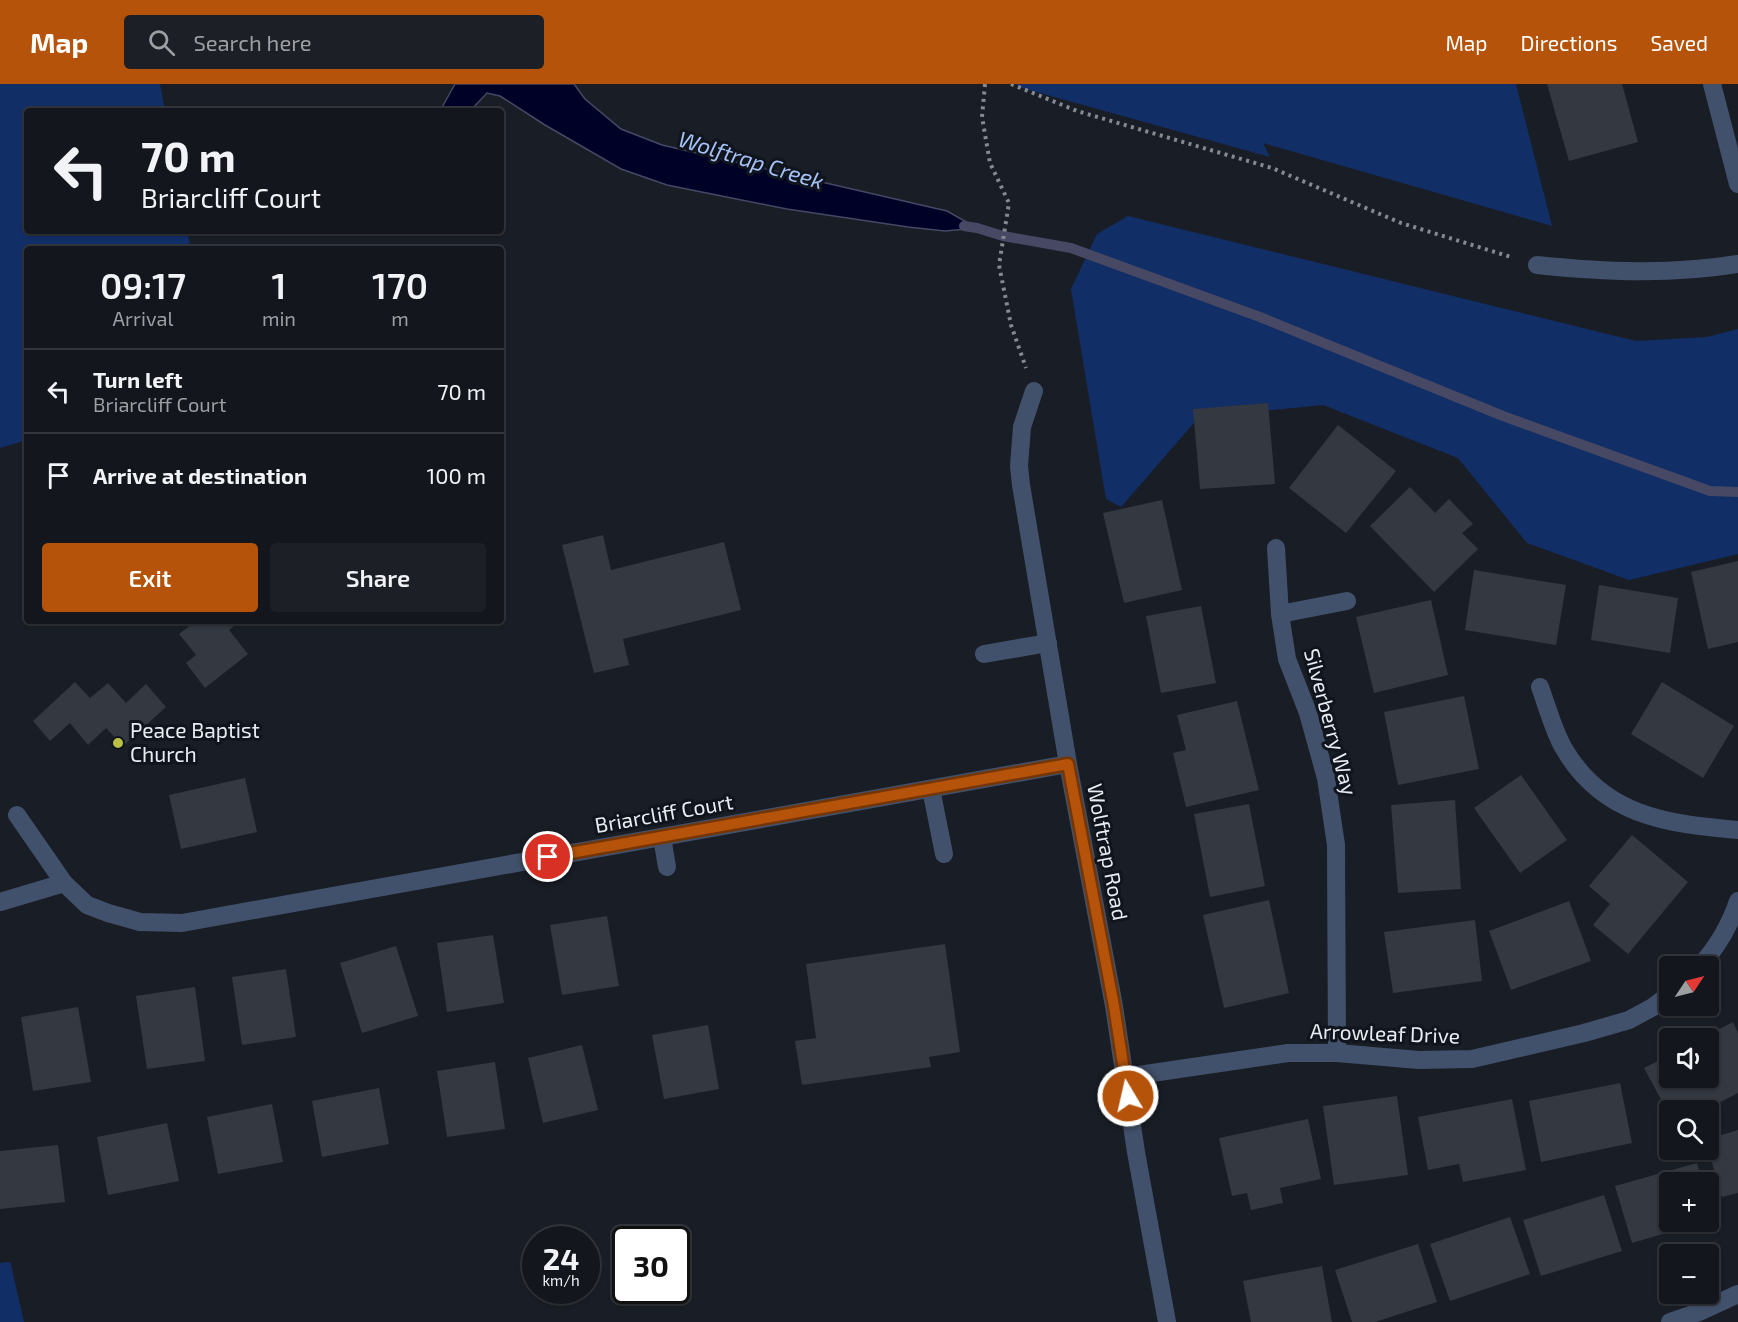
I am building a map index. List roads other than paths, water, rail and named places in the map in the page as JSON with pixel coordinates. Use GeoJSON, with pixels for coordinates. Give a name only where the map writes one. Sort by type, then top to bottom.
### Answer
{"type":"FeatureCollection","features":[{"type":"Feature","properties":{"kind":"street"},"geometry":{"type":"LineString","coordinates":[[1712,84],[1738,184]]}},
{"type":"Feature","properties":{"kind":"street"},"geometry":{"type":"LineString","coordinates":[[1537,266],[1654,273],[1738,264]]}},
{"type":"Feature","properties":{"kind":"street","name":"Wolftrap Road"},"geometry":{"type":"LineString","coordinates":[[1034,391],[1022,427],[1019,466],[1021,485],[1068,764],[1114,1006],[1167,1322]]}},
{"type":"Feature","properties":{"kind":"street","name":"Silverberry Way"},"geometry":{"type":"LineString","coordinates":[[1276,548],[1280,614],[1287,659],[1308,713],[1326,778],[1336,845],[1337,1053]]}},
{"type":"Feature","properties":{"kind":"street"},"geometry":{"type":"LineString","coordinates":[[1280,614],[1347,601]]}},
{"type":"Feature","properties":{"kind":"street"},"geometry":{"type":"LineString","coordinates":[[984,654],[1048,643]]}},
{"type":"Feature","properties":{"kind":"street"},"geometry":{"type":"LineString","coordinates":[[1540,687],[1563,746],[1584,777],[1618,803],[1650,818],[1690,826],[1738,830]]}},
{"type":"Feature","properties":{"kind":"street","name":"Briarcliff Court"},"geometry":{"type":"LineString","coordinates":[[17,815],[64,883],[87,905],[140,922],[182,923],[1068,764]]}},
{"type":"Feature","properties":{"kind":"street"},"geometry":{"type":"LineString","coordinates":[[932,789],[944,854]]}},
{"type":"Feature","properties":{"kind":"street"},"geometry":{"type":"LineString","coordinates":[[662,837],[667,867]]}},
{"type":"Feature","properties":{"kind":"street"},"geometry":{"type":"LineString","coordinates":[[0,902],[64,883]]}},
{"type":"Feature","properties":{"kind":"street"},"geometry":{"type":"LineString","coordinates":[[1709,956],[1733,916],[1738,901]]}},
{"type":"Feature","properties":{"kind":"street","name":"Arrowleaf Drive"},"geometry":{"type":"LineString","coordinates":[[1125,1077],[1288,1053],[1337,1053],[1419,1060],[1472,1059],[1584,1034],[1629,1020],[1659,1002]]}},
{"type":"Feature","properties":{"kind":"street"},"geometry":{"type":"LineString","coordinates":[[1670,1322],[1738,1294]]}},
{"type":"Feature","properties":{"kind":"waterway"},"geometry":{"type":"LineString","coordinates":[[964,226],[1003,236],[1071,248],[1260,317],[1503,416],[1710,491],[1738,492]]}},
{"type":"Feature","properties":{"kind":"place","name":"Peace Baptist Church"},"geometry":{"type":"Point","coordinates":[118,743]}},
{"type":"Feature","properties":{"kind":"water label","name":"Wolftrap Creek"},"geometry":{"type":"Point","coordinates":[751,160]}}]}
